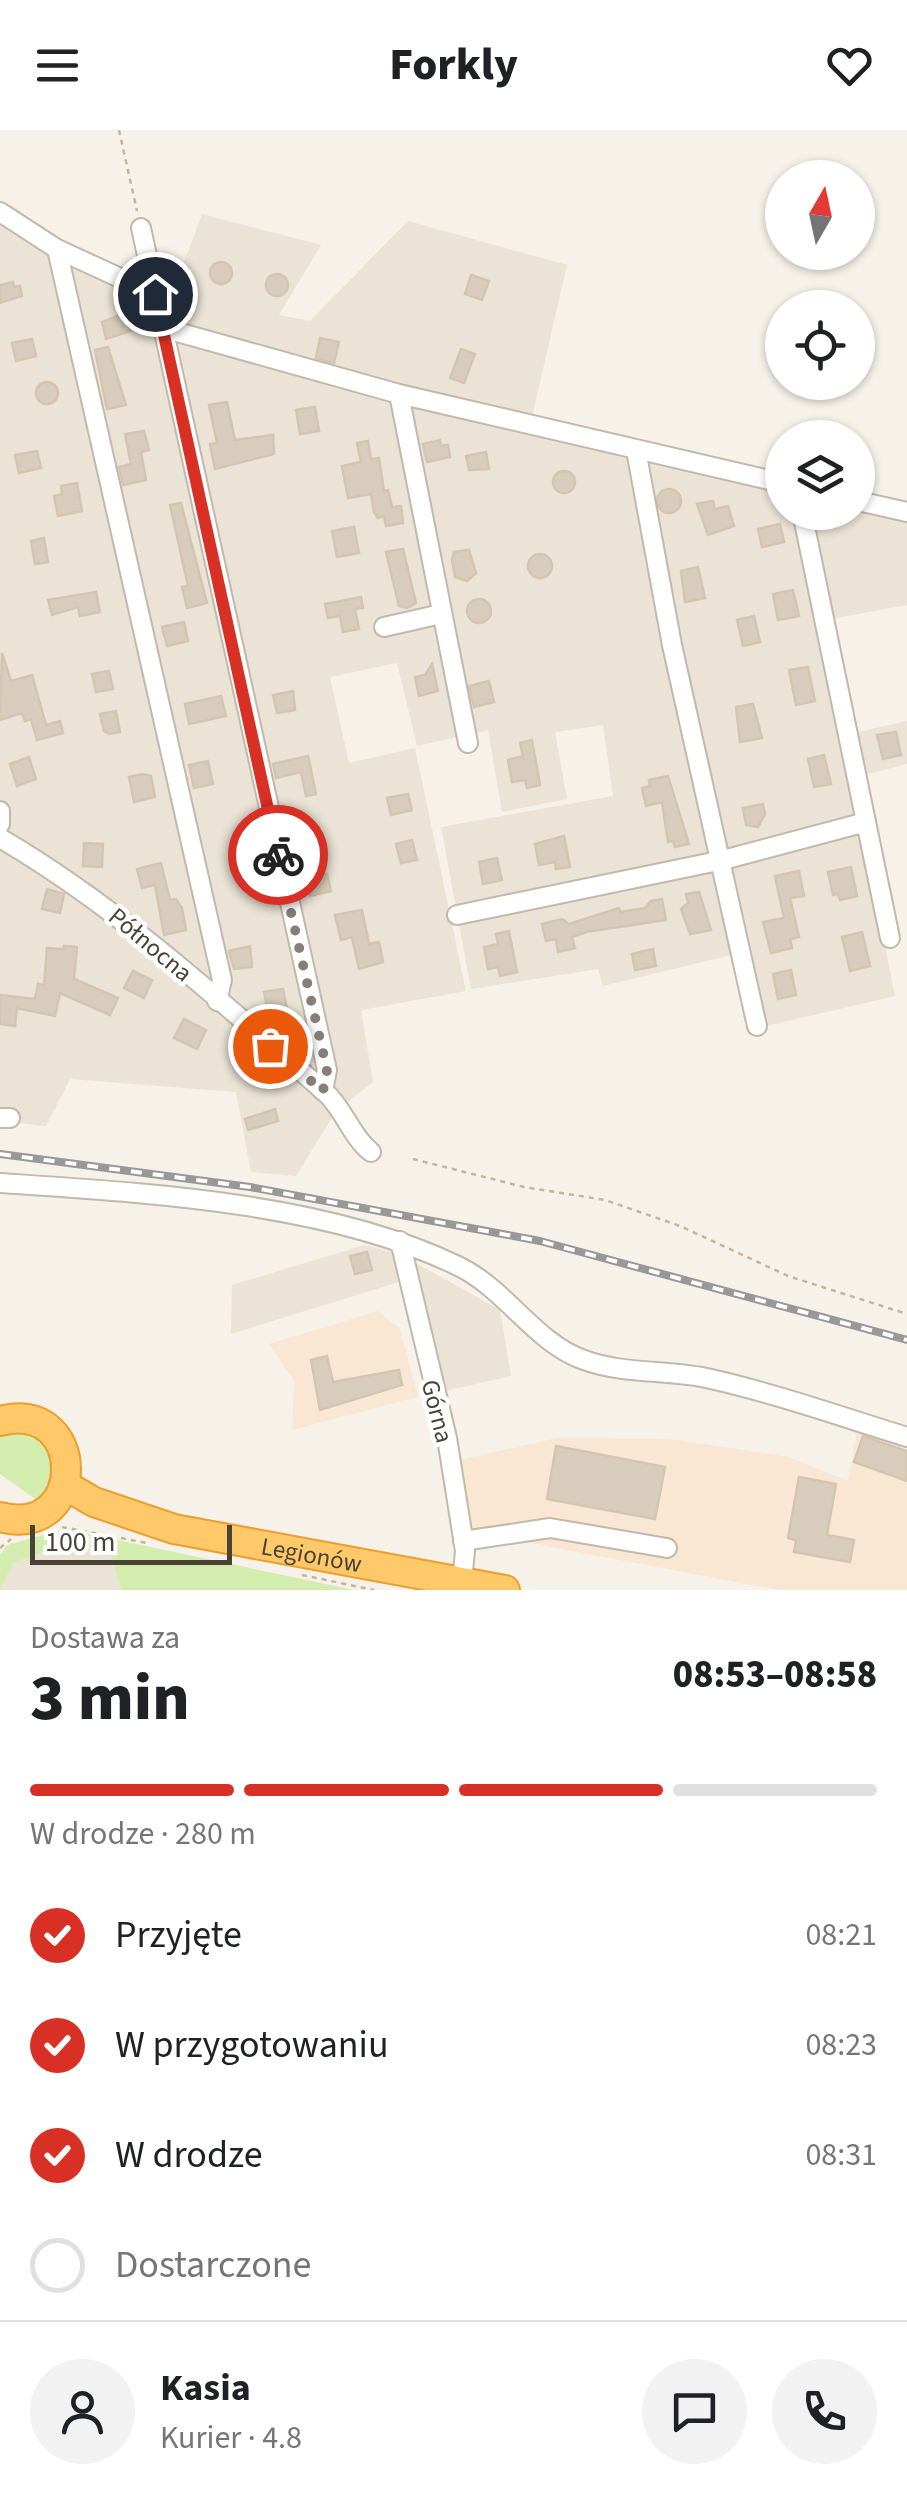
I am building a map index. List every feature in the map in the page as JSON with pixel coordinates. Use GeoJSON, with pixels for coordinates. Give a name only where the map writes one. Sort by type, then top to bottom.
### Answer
{"type":"FeatureCollection","features":[{"type":"Feature","properties":{"kind":"highway"},"geometry":{"type":"LineString","coordinates":[[0,1421],[29,1420],[51,1431],[67,1460],[65,1485],[53,1518],[0,1517]]}},
{"type":"Feature","properties":{"kind":"highway","name":"Legionów"},"geometry":{"type":"LineString","coordinates":[[65,1485],[165,1537]]}},
{"type":"Feature","properties":{"kind":"highway","name":"Legionów"},"geometry":{"type":"LineString","coordinates":[[53,1518],[130,1527],[165,1537],[505,1590]]}},
{"type":"Feature","properties":{"kind":"street"},"geometry":{"type":"LineString","coordinates":[[0,212],[57,249],[155,294]]}},
{"type":"Feature","properties":{"kind":"street"},"geometry":{"type":"LineString","coordinates":[[141,228],[327,1070],[323,1091]]}},
{"type":"Feature","properties":{"kind":"street"},"geometry":{"type":"LineString","coordinates":[[57,249],[222,980],[217,1001]]}},
{"type":"Feature","properties":{"kind":"street"},"geometry":{"type":"LineString","coordinates":[[163,328],[399,394],[765,479]]}},
{"type":"Feature","properties":{"kind":"street"},"geometry":{"type":"LineString","coordinates":[[399,394],[468,743]]}},
{"type":"Feature","properties":{"kind":"street"},"geometry":{"type":"LineString","coordinates":[[636,450],[672,645],[757,1026]]}},
{"type":"Feature","properties":{"kind":"street"},"geometry":{"type":"LineString","coordinates":[[875,504],[907,512]]}},
{"type":"Feature","properties":{"kind":"street"},"geometry":{"type":"LineString","coordinates":[[806,530],[890,938]]}},
{"type":"Feature","properties":{"kind":"street"},"geometry":{"type":"LineString","coordinates":[[384,627],[441,614]]}},
{"type":"Feature","properties":{"kind":"street"},"geometry":{"type":"LineString","coordinates":[[0,811],[0,824]]}},
{"type":"Feature","properties":{"kind":"street"},"geometry":{"type":"LineString","coordinates":[[457,915],[723,860],[866,822]]}},
{"type":"Feature","properties":{"kind":"street","name":"Północna"},"geometry":{"type":"LineString","coordinates":[[0,838],[102,904],[217,1001],[323,1091],[371,1152]]}},
{"type":"Feature","properties":{"kind":"street"},"geometry":{"type":"LineString","coordinates":[[0,1183],[190,1201],[362,1228],[400,1241],[489,1283],[565,1353],[577,1358],[618,1369],[710,1378],[907,1436]]}},
{"type":"Feature","properties":{"kind":"street","name":"Górna"},"geometry":{"type":"LineString","coordinates":[[400,1241],[447,1438],[463,1541],[462,1582]]}},
{"type":"Feature","properties":{"kind":"street"},"geometry":{"type":"LineString","coordinates":[[463,1541],[550,1528],[667,1548]]}},
{"type":"Feature","properties":{"kind":"path"},"geometry":{"type":"LineString","coordinates":[[120,130],[141,228]]}},
{"type":"Feature","properties":{"kind":"path"},"geometry":{"type":"LineString","coordinates":[[413,1159],[631,1208],[788,1276],[907,1314]]}},
{"type":"Feature","properties":{"kind":"path"},"geometry":{"type":"LineString","coordinates":[[53,1518],[80,1530],[165,1537]]}},
{"type":"Feature","properties":{"kind":"path"},"geometry":{"type":"LineString","coordinates":[[80,1530],[81,1523]]}},
{"type":"Feature","properties":{"kind":"path"},"geometry":{"type":"LineString","coordinates":[[0,1548],[11,1539],[20,1538]]}},
{"type":"Feature","properties":{"kind":"path"},"geometry":{"type":"LineString","coordinates":[[289,1572],[374,1590]]}},
{"type":"Feature","properties":{"kind":"shaded area"},"geometry":{"type":"Polygon","coordinates":[[[202,214],[321,245],[279,315],[310,321],[408,221],[567,265],[529,430],[765,484],[765,530],[875,530],[875,510],[907,517],[907,605],[815,622],[841,736],[907,721],[907,764],[852,778],[895,996],[767,1026],[744,915],[727,918],[735,954],[603,986],[598,969],[471,989],[441,827],[613,796],[603,725],[555,732],[567,799],[502,812],[488,730],[417,746],[397,663],[330,677],[349,763],[415,748],[466,991],[361,1010],[373,1082],[336,1111],[296,1176],[251,1172],[236,1092],[70,1079],[46,1126],[0,1121],[0,215],[147,295],[176,284],[202,214]]]}},
{"type":"Feature","properties":{"kind":"shaded area"},"geometry":{"type":"Polygon","coordinates":[[[365,1245],[395,1253],[402,1281],[231,1334],[232,1285],[365,1245]]]}},
{"type":"Feature","properties":{"kind":"shaded area"},"geometry":{"type":"Polygon","coordinates":[[[407,1258],[500,1310],[511,1376],[440,1392],[407,1258]]]}},
{"type":"Feature","properties":{"kind":"shaded area"},"geometry":{"type":"Polygon","coordinates":[[[378,1311],[400,1329],[418,1397],[292,1430],[294,1381],[269,1344],[378,1311]]]}},
{"type":"Feature","properties":{"kind":"shaded area"},"geometry":{"type":"Polygon","coordinates":[[[857,1431],[907,1450],[907,1590],[779,1590],[514,1540],[480,1546],[476,1530],[469,1527],[455,1461],[557,1438],[669,1439],[786,1456],[848,1481],[857,1431]]]}},
{"type":"Feature","properties":{"kind":"shaded area"},"geometry":{"type":"Polygon","coordinates":[[[70,1542],[110,1552],[121,1590],[0,1590],[13,1563],[70,1542]]]}},
{"type":"Feature","properties":{"kind":"green space"},"geometry":{"type":"Polygon","coordinates":[[[16,1429],[45,1441],[57,1470],[40,1502],[0,1474],[0,1432],[16,1429]]]}},
{"type":"Feature","properties":{"kind":"green space"},"geometry":{"type":"Polygon","coordinates":[[[65,1529],[354,1590],[121,1590],[110,1552],[70,1542],[13,1563],[0,1590],[0,1555],[7,1545],[65,1529]]]}},
{"type":"Feature","properties":{"kind":"building"},"geometry":{"type":"Polygon","coordinates":[[[221,262],[229,265],[229,281],[221,284],[213,281],[210,273],[213,265],[221,262]]]}},
{"type":"Feature","properties":{"kind":"building"},"geometry":{"type":"Polygon","coordinates":[[[277,274],[285,277],[285,293],[277,296],[269,293],[266,285],[269,277],[277,274]]]}},
{"type":"Feature","properties":{"kind":"building"},"geometry":{"type":"Polygon","coordinates":[[[471,275],[489,281],[482,300],[465,294],[471,275]]]}},
{"type":"Feature","properties":{"kind":"building"},"geometry":{"type":"Polygon","coordinates":[[[13,282],[14,287],[20,286],[22,296],[0,303],[0,285],[13,282]]]}},
{"type":"Feature","properties":{"kind":"building"},"geometry":{"type":"Polygon","coordinates":[[[133,310],[137,329],[106,339],[102,322],[133,310]]]}},
{"type":"Feature","properties":{"kind":"building"},"geometry":{"type":"Polygon","coordinates":[[[320,338],[339,342],[334,363],[316,358],[320,338]]]}},
{"type":"Feature","properties":{"kind":"building"},"geometry":{"type":"Polygon","coordinates":[[[32,339],[36,356],[16,361],[12,343],[32,339]]]}},
{"type":"Feature","properties":{"kind":"building"},"geometry":{"type":"Polygon","coordinates":[[[108,347],[126,405],[107,409],[95,350],[108,347]]]}},
{"type":"Feature","properties":{"kind":"building"},"geometry":{"type":"Polygon","coordinates":[[[461,349],[475,354],[464,383],[450,378],[461,349]]]}},
{"type":"Feature","properties":{"kind":"building"},"geometry":{"type":"Polygon","coordinates":[[[47,382],[55,385],[55,401],[47,404],[39,401],[36,393],[39,385],[47,382]]]}},
{"type":"Feature","properties":{"kind":"building"},"geometry":{"type":"Polygon","coordinates":[[[227,402],[235,440],[273,435],[274,454],[215,469],[210,444],[217,443],[209,405],[227,402]]]}},
{"type":"Feature","properties":{"kind":"building"},"geometry":{"type":"Polygon","coordinates":[[[315,407],[319,431],[300,434],[296,410],[315,407]]]}},
{"type":"Feature","properties":{"kind":"building"},"geometry":{"type":"Polygon","coordinates":[[[144,431],[149,450],[141,452],[146,480],[123,485],[119,467],[131,464],[125,434],[144,431]]]}},
{"type":"Feature","properties":{"kind":"building"},"geometry":{"type":"Polygon","coordinates":[[[440,440],[441,446],[448,445],[450,457],[427,462],[423,444],[440,440]]]}},
{"type":"Feature","properties":{"kind":"building"},"geometry":{"type":"Polygon","coordinates":[[[368,441],[371,459],[379,458],[384,491],[388,490],[392,507],[401,506],[403,523],[386,526],[384,516],[378,518],[374,512],[371,494],[348,498],[342,466],[361,462],[357,443],[368,441]]]}},
{"type":"Feature","properties":{"kind":"building"},"geometry":{"type":"Polygon","coordinates":[[[37,451],[41,468],[19,473],[15,455],[37,451]]]}},
{"type":"Feature","properties":{"kind":"building"},"geometry":{"type":"Polygon","coordinates":[[[486,452],[489,469],[469,470],[466,456],[486,452]]]}},
{"type":"Feature","properties":{"kind":"building"},"geometry":{"type":"Polygon","coordinates":[[[564,471],[572,474],[572,490],[564,493],[556,490],[553,482],[556,474],[564,471]]]}},
{"type":"Feature","properties":{"kind":"building"},"geometry":{"type":"Polygon","coordinates":[[[77,483],[82,511],[58,516],[54,496],[62,494],[61,486],[77,483]]]}},
{"type":"Feature","properties":{"kind":"building"},"geometry":{"type":"Polygon","coordinates":[[[669,489],[681,501],[669,513],[657,501],[669,489]]]}},
{"type":"Feature","properties":{"kind":"building"},"geometry":{"type":"Polygon","coordinates":[[[713,501],[715,509],[728,506],[734,526],[708,535],[697,504],[713,501]]]}},
{"type":"Feature","properties":{"kind":"building"},"geometry":{"type":"Polygon","coordinates":[[[181,503],[207,603],[187,608],[182,587],[188,586],[170,505],[181,503]]]}},
{"type":"Feature","properties":{"kind":"building"},"geometry":{"type":"Polygon","coordinates":[[[354,527],[359,553],[337,557],[332,531],[354,527]]]}},
{"type":"Feature","properties":{"kind":"building"},"geometry":{"type":"Polygon","coordinates":[[[758,529],[781,530],[784,542],[762,547],[758,529]]]}},
{"type":"Feature","properties":{"kind":"building"},"geometry":{"type":"Polygon","coordinates":[[[44,538],[48,562],[35,564],[31,541],[44,538]]]}},
{"type":"Feature","properties":{"kind":"building"},"geometry":{"type":"Polygon","coordinates":[[[403,549],[416,603],[407,608],[399,606],[386,552],[403,549]]]}},
{"type":"Feature","properties":{"kind":"building"},"geometry":{"type":"Polygon","coordinates":[[[469,550],[476,573],[467,581],[455,577],[452,560],[454,552],[469,550]]]}},
{"type":"Feature","properties":{"kind":"building"},"geometry":{"type":"Polygon","coordinates":[[[540,554],[552,566],[540,578],[528,566],[540,554]]]}},
{"type":"Feature","properties":{"kind":"building"},"geometry":{"type":"Polygon","coordinates":[[[698,567],[705,598],[685,602],[681,571],[698,567]]]}},
{"type":"Feature","properties":{"kind":"building"},"geometry":{"type":"Polygon","coordinates":[[[793,590],[799,616],[778,620],[773,594],[793,590]]]}},
{"type":"Feature","properties":{"kind":"building"},"geometry":{"type":"Polygon","coordinates":[[[96,592],[100,612],[80,616],[78,607],[52,615],[48,600],[96,592]]]}},
{"type":"Feature","properties":{"kind":"building"},"geometry":{"type":"Polygon","coordinates":[[[361,597],[363,608],[355,609],[359,629],[343,632],[340,616],[328,618],[325,604],[361,597]]]}},
{"type":"Feature","properties":{"kind":"building"},"geometry":{"type":"Polygon","coordinates":[[[479,599],[491,611],[479,623],[467,611],[479,599]]]}},
{"type":"Feature","properties":{"kind":"building"},"geometry":{"type":"Polygon","coordinates":[[[754,616],[760,642],[743,646],[737,620],[754,616]]]}},
{"type":"Feature","properties":{"kind":"building"},"geometry":{"type":"Polygon","coordinates":[[[184,622],[188,641],[167,646],[162,627],[184,622]]]}},
{"type":"Feature","properties":{"kind":"building"},"geometry":{"type":"Polygon","coordinates":[[[2,653],[11,681],[32,675],[46,725],[60,721],[63,733],[37,740],[31,719],[25,721],[22,713],[0,720],[2,653]]]}},
{"type":"Feature","properties":{"kind":"building"},"geometry":{"type":"Polygon","coordinates":[[[432,664],[438,691],[419,696],[415,677],[425,675],[432,664]]]}},
{"type":"Feature","properties":{"kind":"building"},"geometry":{"type":"Polygon","coordinates":[[[808,667],[815,701],[796,705],[789,670],[808,667]]]}},
{"type":"Feature","properties":{"kind":"building"},"geometry":{"type":"Polygon","coordinates":[[[109,671],[113,689],[96,692],[92,674],[109,671]]]}},
{"type":"Feature","properties":{"kind":"building"},"geometry":{"type":"Polygon","coordinates":[[[489,681],[494,702],[474,707],[469,686],[489,681]]]}},
{"type":"Feature","properties":{"kind":"building"},"geometry":{"type":"Polygon","coordinates":[[[293,691],[295,710],[277,713],[273,695],[293,691]]]}},
{"type":"Feature","properties":{"kind":"building"},"geometry":{"type":"Polygon","coordinates":[[[221,696],[226,716],[189,724],[185,704],[221,696]]]}},
{"type":"Feature","properties":{"kind":"building"},"geometry":{"type":"Polygon","coordinates":[[[753,704],[762,738],[740,742],[736,707],[753,704]]]}},
{"type":"Feature","properties":{"kind":"building"},"geometry":{"type":"Polygon","coordinates":[[[116,711],[120,732],[109,734],[104,731],[100,714],[116,711]]]}},
{"type":"Feature","properties":{"kind":"building"},"geometry":{"type":"Polygon","coordinates":[[[896,732],[901,755],[883,759],[877,735],[896,732]]]}},
{"type":"Feature","properties":{"kind":"building"},"geometry":{"type":"Polygon","coordinates":[[[532,740],[540,785],[527,788],[525,780],[512,782],[508,760],[523,756],[520,743],[532,740]]]}},
{"type":"Feature","properties":{"kind":"building"},"geometry":{"type":"Polygon","coordinates":[[[824,755],[831,784],[814,787],[808,759],[824,755]]]}},
{"type":"Feature","properties":{"kind":"building"},"geometry":{"type":"Polygon","coordinates":[[[308,756],[316,794],[306,796],[301,772],[276,778],[273,764],[308,756]]]}},
{"type":"Feature","properties":{"kind":"building"},"geometry":{"type":"Polygon","coordinates":[[[29,757],[36,779],[17,786],[10,764],[29,757]]]}},
{"type":"Feature","properties":{"kind":"building"},"geometry":{"type":"Polygon","coordinates":[[[208,761],[213,784],[194,788],[189,765],[208,761]]]}},
{"type":"Feature","properties":{"kind":"building"},"geometry":{"type":"Polygon","coordinates":[[[151,776],[155,797],[134,802],[129,777],[151,776]]]}},
{"type":"Feature","properties":{"kind":"building"},"geometry":{"type":"Polygon","coordinates":[[[668,776],[689,844],[675,847],[673,841],[668,842],[662,802],[646,806],[642,788],[650,786],[649,780],[668,776]]]}},
{"type":"Feature","properties":{"kind":"building"},"geometry":{"type":"Polygon","coordinates":[[[408,794],[412,810],[391,815],[387,798],[408,794]]]}},
{"type":"Feature","properties":{"kind":"building"},"geometry":{"type":"Polygon","coordinates":[[[763,804],[765,814],[758,827],[746,825],[743,808],[763,804]]]}},
{"type":"Feature","properties":{"kind":"building"},"geometry":{"type":"Polygon","coordinates":[[[319,827],[323,846],[304,850],[300,831],[319,827]]]}},
{"type":"Feature","properties":{"kind":"building"},"geometry":{"type":"Polygon","coordinates":[[[564,836],[570,867],[556,869],[555,862],[539,865],[535,844],[564,836]]]}},
{"type":"Feature","properties":{"kind":"building"},"geometry":{"type":"Polygon","coordinates":[[[412,840],[417,860],[401,863],[396,844],[412,840]]]}},
{"type":"Feature","properties":{"kind":"building"},"geometry":{"type":"Polygon","coordinates":[[[84,843],[103,844],[102,867],[83,866],[84,843]]]}},
{"type":"Feature","properties":{"kind":"building"},"geometry":{"type":"Polygon","coordinates":[[[497,858],[502,880],[483,884],[479,862],[497,858]]]}},
{"type":"Feature","properties":{"kind":"building"},"geometry":{"type":"Polygon","coordinates":[[[161,863],[170,900],[176,899],[182,908],[186,930],[164,935],[155,885],[142,888],[137,869],[161,863]]]}},
{"type":"Feature","properties":{"kind":"building"},"geometry":{"type":"Polygon","coordinates":[[[851,867],[857,896],[840,900],[838,894],[833,895],[828,872],[851,867]]]}},
{"type":"Feature","properties":{"kind":"building"},"geometry":{"type":"Polygon","coordinates":[[[799,871],[804,896],[790,898],[799,937],[790,939],[792,948],[771,953],[763,922],[784,918],[775,876],[799,871]]]}},
{"type":"Feature","properties":{"kind":"building"},"geometry":{"type":"Polygon","coordinates":[[[327,874],[331,891],[310,896],[306,878],[327,874]]]}},
{"type":"Feature","properties":{"kind":"building"},"geometry":{"type":"Polygon","coordinates":[[[47,889],[64,894],[60,913],[42,909],[47,889]]]}},
{"type":"Feature","properties":{"kind":"building"},"geometry":{"type":"Polygon","coordinates":[[[699,892],[711,930],[690,934],[681,909],[688,903],[686,894],[699,892]]]}},
{"type":"Feature","properties":{"kind":"building"},"geometry":{"type":"Polygon","coordinates":[[[662,899],[666,920],[586,932],[572,937],[575,948],[558,952],[556,939],[546,941],[542,924],[562,919],[569,924],[619,908],[620,912],[645,908],[651,901],[662,899]]]}},
{"type":"Feature","properties":{"kind":"building"},"geometry":{"type":"Polygon","coordinates":[[[362,910],[369,944],[379,942],[383,962],[359,969],[352,937],[341,940],[335,915],[362,910]]]}},
{"type":"Feature","properties":{"kind":"building"},"geometry":{"type":"Polygon","coordinates":[[[509,931],[517,972],[500,976],[498,967],[488,969],[484,947],[498,944],[496,934],[509,931]]]}},
{"type":"Feature","properties":{"kind":"building"},"geometry":{"type":"Polygon","coordinates":[[[862,932],[870,966],[850,971],[842,937],[862,932]]]}},
{"type":"Feature","properties":{"kind":"building"},"geometry":{"type":"Polygon","coordinates":[[[250,946],[252,967],[234,969],[229,951],[250,946]]]}},
{"type":"Feature","properties":{"kind":"building"},"geometry":{"type":"Polygon","coordinates":[[[77,947],[74,979],[118,998],[110,1015],[60,993],[55,1016],[17,1008],[15,1026],[0,1024],[0,995],[35,999],[38,984],[44,985],[47,948],[77,947]]]}},
{"type":"Feature","properties":{"kind":"building"},"geometry":{"type":"Polygon","coordinates":[[[653,949],[656,966],[635,970],[632,954],[653,949]]]}},
{"type":"Feature","properties":{"kind":"building"},"geometry":{"type":"Polygon","coordinates":[[[791,970],[796,995],[778,999],[773,974],[791,970]]]}},
{"type":"Feature","properties":{"kind":"building"},"geometry":{"type":"Polygon","coordinates":[[[133,971],[152,980],[144,998],[124,988],[133,971]]]}},
{"type":"Feature","properties":{"kind":"building"},"geometry":{"type":"Polygon","coordinates":[[[283,989],[288,1015],[269,1018],[264,992],[283,989]]]}},
{"type":"Feature","properties":{"kind":"building"},"geometry":{"type":"Polygon","coordinates":[[[184,1019],[206,1030],[197,1049],[174,1038],[184,1019]]]}},
{"type":"Feature","properties":{"kind":"building"},"geometry":{"type":"Polygon","coordinates":[[[275,1109],[278,1121],[248,1130],[245,1119],[275,1109]]]}},
{"type":"Feature","properties":{"kind":"building"},"geometry":{"type":"Polygon","coordinates":[[[367,1252],[372,1270],[355,1274],[350,1256],[367,1252]]]}},
{"type":"Feature","properties":{"kind":"building"},"geometry":{"type":"Polygon","coordinates":[[[327,1356],[333,1382],[399,1370],[402,1385],[320,1410],[311,1360],[327,1356]]]}},
{"type":"Feature","properties":{"kind":"building"},"geometry":{"type":"Polygon","coordinates":[[[863,1436],[907,1451],[907,1481],[854,1462],[863,1436]]]}},
{"type":"Feature","properties":{"kind":"building"},"geometry":{"type":"Polygon","coordinates":[[[556,1446],[665,1467],[655,1519],[547,1499],[556,1446]]]}},
{"type":"Feature","properties":{"kind":"building"},"geometry":{"type":"Polygon","coordinates":[[[799,1477],[836,1484],[827,1535],[854,1540],[850,1562],[794,1552],[796,1540],[788,1538],[799,1477]]]}},
{"type":"Feature","properties":{"kind":"railway"},"geometry":{"type":"LineString","coordinates":[[0,1154],[250,1187],[540,1241],[907,1340]]}},
{"type":"Feature","properties":{"kind":"way so far"},"geometry":{"type":"LineString","coordinates":[[270,1046],[323,1091],[327,1070],[278,855]]}},
{"type":"Feature","properties":{"kind":"route"},"geometry":{"type":"LineString","coordinates":[[155,294],[278,855]]}}]}
